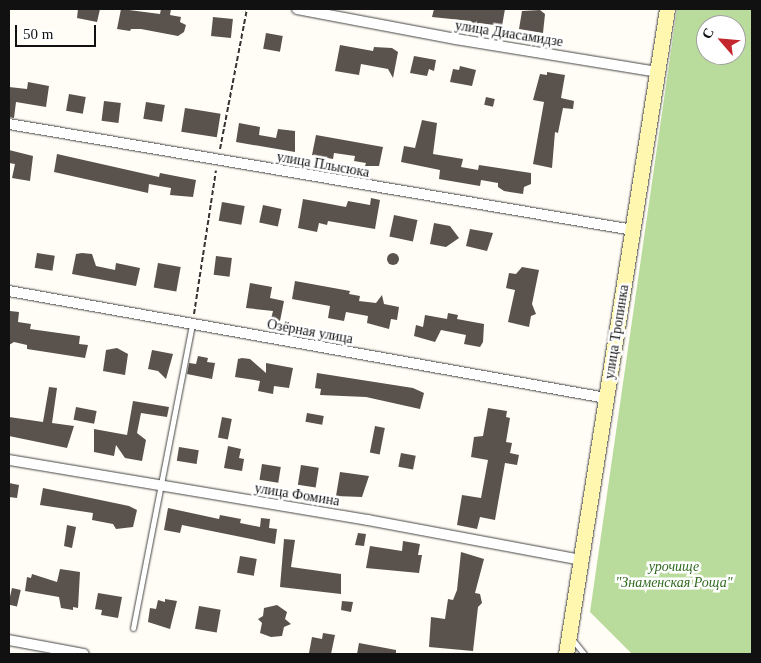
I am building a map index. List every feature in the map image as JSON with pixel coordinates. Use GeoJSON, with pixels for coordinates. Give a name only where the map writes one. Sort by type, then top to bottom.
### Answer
{"type":"FeatureCollection","features":[{"type":"Feature","properties":{"kind":"main road","name":"улица Тропинка"},"geometry":{"type":"LineString","coordinates":[[566,654],[667,9]]}},
{"type":"Feature","properties":{"kind":"street","name":"улица Диасамидзе"},"geometry":{"type":"LineString","coordinates":[[297,9],[456,39],[658,72]]}},
{"type":"Feature","properties":{"kind":"street","name":"улица Плысюка"},"geometry":{"type":"LineString","coordinates":[[9,124],[633,230]]}},
{"type":"Feature","properties":{"kind":"street","name":"Озёрная улица"},"geometry":{"type":"LineString","coordinates":[[9,290],[192,325],[606,398]]}},
{"type":"Feature","properties":{"kind":"street","name":"улица Фомина"},"geometry":{"type":"LineString","coordinates":[[9,460],[161,487],[368,520],[581,560]]}},
{"type":"Feature","properties":{"kind":"street"},"geometry":{"type":"LineString","coordinates":[[9,640],[84,654]]}},
{"type":"Feature","properties":{"kind":"lane"},"geometry":{"type":"LineString","coordinates":[[132,628],[192,325]]}},
{"type":"Feature","properties":{"kind":"lane"},"geometry":{"type":"LineString","coordinates":[[570,636],[584,654]]}},
{"type":"Feature","properties":{"kind":"green space","name":"урочище \"Знаменская Роща\""},"geometry":{"type":"Polygon","coordinates":[[[677,9],[752,9],[752,654],[632,654],[590,612],[677,9]]]}},
{"type":"Feature","properties":{"kind":"building"},"geometry":{"type":"Polygon","coordinates":[[[78,9],[100,9],[97,22],[77,18],[78,9]]]}},
{"type":"Feature","properties":{"kind":"building"},"geometry":{"type":"Polygon","coordinates":[[[121,9],[160,14],[161,9],[171,9],[170,15],[181,17],[180,22],[186,25],[184,32],[178,36],[141,29],[131,29],[130,31],[117,29],[121,9]]]}},
{"type":"Feature","properties":{"kind":"building"},"geometry":{"type":"Polygon","coordinates":[[[434,9],[505,9],[502,26],[479,23],[475,27],[471,21],[432,17],[434,9]]]}},
{"type":"Feature","properties":{"kind":"building"},"geometry":{"type":"Polygon","coordinates":[[[540,10],[545,14],[543,33],[519,29],[522,11],[540,10]]]}},
{"type":"Feature","properties":{"kind":"building"},"geometry":{"type":"Polygon","coordinates":[[[213,17],[233,19],[231,38],[211,36],[213,17]]]}},
{"type":"Feature","properties":{"kind":"building"},"geometry":{"type":"Polygon","coordinates":[[[266,33],[283,36],[280,52],[263,49],[266,33]]]}},
{"type":"Feature","properties":{"kind":"building"},"geometry":{"type":"Polygon","coordinates":[[[340,45],[373,51],[374,47],[392,48],[398,52],[393,78],[388,69],[361,64],[359,75],[335,71],[340,45]]]}},
{"type":"Feature","properties":{"kind":"building"},"geometry":{"type":"Polygon","coordinates":[[[414,56],[436,60],[434,71],[429,69],[427,76],[410,73],[414,56]]]}},
{"type":"Feature","properties":{"kind":"building"},"geometry":{"type":"Polygon","coordinates":[[[460,66],[476,70],[472,86],[450,82],[453,69],[459,70],[460,66]]]}},
{"type":"Feature","properties":{"kind":"building"},"geometry":{"type":"Polygon","coordinates":[[[547,72],[565,75],[561,98],[574,101],[573,109],[563,108],[558,133],[555,132],[552,168],[533,164],[544,102],[533,100],[540,74],[547,75],[547,72]]]}},
{"type":"Feature","properties":{"kind":"building"},"geometry":{"type":"Polygon","coordinates":[[[28,82],[49,86],[46,107],[16,102],[14,118],[9,117],[9,87],[27,89],[28,82]]]}},
{"type":"Feature","properties":{"kind":"building"},"geometry":{"type":"Polygon","coordinates":[[[69,94],[86,97],[83,114],[66,111],[69,94]]]}},
{"type":"Feature","properties":{"kind":"building"},"geometry":{"type":"Polygon","coordinates":[[[486,97],[495,99],[493,107],[484,105],[486,97]]]}},
{"type":"Feature","properties":{"kind":"building"},"geometry":{"type":"Polygon","coordinates":[[[104,101],[121,103],[118,123],[102,121],[104,101]]]}},
{"type":"Feature","properties":{"kind":"building"},"geometry":{"type":"Polygon","coordinates":[[[146,102],[165,105],[162,122],[143,119],[146,102]]]}},
{"type":"Feature","properties":{"kind":"building"},"geometry":{"type":"Polygon","coordinates":[[[185,108],[221,114],[217,137],[181,132],[185,108]]]}},
{"type":"Feature","properties":{"kind":"building"},"geometry":{"type":"Polygon","coordinates":[[[422,120],[437,123],[433,154],[463,159],[461,167],[478,170],[479,165],[531,173],[531,184],[524,187],[523,194],[504,191],[498,187],[498,183],[481,180],[480,186],[439,179],[440,170],[401,162],[404,146],[415,148],[422,120]]]}},
{"type":"Feature","properties":{"kind":"building"},"geometry":{"type":"Polygon","coordinates":[[[239,123],[260,127],[259,135],[276,138],[278,129],[295,131],[295,152],[236,142],[239,123]]]}},
{"type":"Feature","properties":{"kind":"building"},"geometry":{"type":"Polygon","coordinates":[[[316,135],[383,147],[379,166],[365,166],[366,163],[354,161],[355,156],[334,153],[333,159],[312,155],[316,135]]]}},
{"type":"Feature","properties":{"kind":"building"},"geometry":{"type":"Polygon","coordinates":[[[9,150],[33,156],[30,181],[12,178],[15,164],[9,163],[9,150]]]}},
{"type":"Feature","properties":{"kind":"building"},"geometry":{"type":"Polygon","coordinates":[[[57,154],[159,177],[160,173],[196,180],[193,197],[170,195],[171,188],[149,184],[148,193],[54,172],[57,154]]]}},
{"type":"Feature","properties":{"kind":"building"},"geometry":{"type":"Polygon","coordinates":[[[371,198],[380,200],[375,229],[328,221],[327,225],[319,223],[317,232],[298,228],[303,199],[346,207],[348,201],[370,205],[371,198]]]}},
{"type":"Feature","properties":{"kind":"building"},"geometry":{"type":"Polygon","coordinates":[[[222,202],[245,206],[241,225],[219,221],[222,202]]]}},
{"type":"Feature","properties":{"kind":"building"},"geometry":{"type":"Polygon","coordinates":[[[263,205],[282,209],[278,227],[259,223],[263,205]]]}},
{"type":"Feature","properties":{"kind":"building"},"geometry":{"type":"Polygon","coordinates":[[[394,215],[417,220],[413,242],[389,237],[394,215]]]}},
{"type":"Feature","properties":{"kind":"building"},"geometry":{"type":"Polygon","coordinates":[[[434,223],[450,226],[459,238],[446,247],[430,244],[434,223]]]}},
{"type":"Feature","properties":{"kind":"building"},"geometry":{"type":"Polygon","coordinates":[[[470,229],[493,233],[487,251],[466,246],[470,229]]]}},
{"type":"Feature","properties":{"kind":"building"},"geometry":{"type":"Polygon","coordinates":[[[37,253],[55,256],[52,271],[35,268],[37,253]]]}},
{"type":"Feature","properties":{"kind":"building"},"geometry":{"type":"Polygon","coordinates":[[[391,253],[395,253],[399,259],[395,265],[391,265],[387,261],[387,257],[391,253]]]}},
{"type":"Feature","properties":{"kind":"building"},"geometry":{"type":"Polygon","coordinates":[[[76,254],[92,254],[96,266],[115,270],[116,263],[140,268],[136,286],[72,274],[76,254]]]}},
{"type":"Feature","properties":{"kind":"building"},"geometry":{"type":"Polygon","coordinates":[[[216,256],[232,258],[230,277],[214,275],[216,256]]]}},
{"type":"Feature","properties":{"kind":"building"},"geometry":{"type":"Polygon","coordinates":[[[158,263],[181,267],[176,292],[154,288],[158,263]]]}},
{"type":"Feature","properties":{"kind":"building"},"geometry":{"type":"Polygon","coordinates":[[[522,267],[539,270],[532,304],[536,314],[531,316],[529,327],[508,322],[515,290],[506,288],[509,273],[516,274],[522,267]]]}},
{"type":"Feature","properties":{"kind":"building"},"geometry":{"type":"Polygon","coordinates":[[[295,281],[350,291],[349,294],[360,296],[359,301],[376,303],[382,295],[384,304],[399,307],[397,320],[391,319],[389,329],[367,323],[368,316],[346,312],[344,321],[328,318],[330,306],[292,299],[295,281]]]}},
{"type":"Feature","properties":{"kind":"building"},"geometry":{"type":"Polygon","coordinates":[[[250,283],[272,287],[270,298],[284,301],[280,321],[271,319],[273,311],[246,308],[250,283]]]}},
{"type":"Feature","properties":{"kind":"building"},"geometry":{"type":"Polygon","coordinates":[[[10,311],[19,312],[18,322],[31,324],[30,329],[80,336],[79,344],[88,345],[85,358],[27,349],[27,345],[14,342],[9,345],[10,311]]]}},
{"type":"Feature","properties":{"kind":"building"},"geometry":{"type":"Polygon","coordinates":[[[448,313],[458,315],[457,319],[484,324],[483,342],[480,347],[464,344],[466,335],[441,330],[435,342],[414,336],[416,325],[423,327],[425,315],[447,319],[448,313]]]}},
{"type":"Feature","properties":{"kind":"building"},"geometry":{"type":"Polygon","coordinates":[[[117,348],[128,354],[125,375],[103,371],[106,350],[117,348]]]}},
{"type":"Feature","properties":{"kind":"building"},"geometry":{"type":"Polygon","coordinates":[[[152,350],[173,354],[166,379],[158,371],[148,369],[152,350]]]}},
{"type":"Feature","properties":{"kind":"building"},"geometry":{"type":"Polygon","coordinates":[[[198,356],[208,358],[207,362],[215,363],[212,379],[187,374],[189,363],[196,364],[198,356]]]}},
{"type":"Feature","properties":{"kind":"building"},"geometry":{"type":"Polygon","coordinates":[[[238,359],[250,359],[266,373],[266,363],[293,368],[289,388],[274,386],[273,394],[258,391],[260,381],[235,377],[238,359]]]}},
{"type":"Feature","properties":{"kind":"building"},"geometry":{"type":"Polygon","coordinates":[[[317,373],[413,388],[424,393],[420,409],[366,397],[320,395],[321,389],[315,388],[317,373]]]}},
{"type":"Feature","properties":{"kind":"building"},"geometry":{"type":"Polygon","coordinates":[[[49,387],[57,388],[52,423],[74,426],[67,448],[9,436],[9,417],[43,422],[49,387]]]}},
{"type":"Feature","properties":{"kind":"building"},"geometry":{"type":"Polygon","coordinates":[[[133,401],[169,407],[167,417],[141,413],[137,433],[146,440],[142,461],[125,458],[116,445],[114,456],[94,452],[94,429],[127,435],[133,401]]]}},
{"type":"Feature","properties":{"kind":"building"},"geometry":{"type":"Polygon","coordinates":[[[76,407],[97,411],[94,424],[74,420],[76,407]]]}},
{"type":"Feature","properties":{"kind":"building"},"geometry":{"type":"Polygon","coordinates":[[[488,408],[507,411],[506,417],[510,418],[506,442],[512,443],[510,453],[519,455],[517,465],[505,463],[495,520],[480,517],[477,529],[457,525],[462,495],[481,498],[488,460],[471,457],[474,437],[483,436],[488,408]]]}},
{"type":"Feature","properties":{"kind":"building"},"geometry":{"type":"Polygon","coordinates":[[[307,413],[324,416],[322,425],[305,422],[307,413]]]}},
{"type":"Feature","properties":{"kind":"building"},"geometry":{"type":"Polygon","coordinates":[[[222,417],[232,419],[228,440],[218,438],[222,417]]]}},
{"type":"Feature","properties":{"kind":"building"},"geometry":{"type":"Polygon","coordinates":[[[375,426],[385,428],[380,454],[370,453],[375,426]]]}},
{"type":"Feature","properties":{"kind":"building"},"geometry":{"type":"Polygon","coordinates":[[[228,446],[241,449],[239,458],[244,459],[242,471],[224,468],[228,446]]]}},
{"type":"Feature","properties":{"kind":"building"},"geometry":{"type":"Polygon","coordinates":[[[179,447],[199,450],[197,464],[177,461],[179,447]]]}},
{"type":"Feature","properties":{"kind":"building"},"geometry":{"type":"Polygon","coordinates":[[[401,453],[416,456],[413,470],[398,467],[401,453]]]}},
{"type":"Feature","properties":{"kind":"building"},"geometry":{"type":"Polygon","coordinates":[[[262,464],[281,467],[278,483],[259,480],[262,464]]]}},
{"type":"Feature","properties":{"kind":"building"},"geometry":{"type":"Polygon","coordinates":[[[301,465],[319,468],[316,488],[298,485],[301,465]]]}},
{"type":"Feature","properties":{"kind":"building"},"geometry":{"type":"Polygon","coordinates":[[[340,472],[369,476],[362,497],[336,496],[340,472]]]}},
{"type":"Feature","properties":{"kind":"building"},"geometry":{"type":"Polygon","coordinates":[[[9,483],[19,485],[17,498],[9,497],[9,483]]]}},
{"type":"Feature","properties":{"kind":"building"},"geometry":{"type":"Polygon","coordinates":[[[43,488],[129,506],[137,510],[133,527],[116,529],[113,524],[92,520],[93,513],[40,505],[43,488]]]}},
{"type":"Feature","properties":{"kind":"building"},"geometry":{"type":"Polygon","coordinates":[[[168,508],[219,519],[220,515],[241,519],[240,523],[260,527],[261,518],[270,519],[269,528],[277,529],[275,544],[182,525],[180,533],[164,530],[168,508]]]}},
{"type":"Feature","properties":{"kind":"building"},"geometry":{"type":"Polygon","coordinates":[[[67,525],[76,527],[72,548],[64,546],[67,525]]]}},
{"type":"Feature","properties":{"kind":"building"},"geometry":{"type":"Polygon","coordinates":[[[358,533],[366,534],[364,546],[355,545],[358,533]]]}},
{"type":"Feature","properties":{"kind":"building"},"geometry":{"type":"Polygon","coordinates":[[[284,539],[295,540],[291,567],[341,574],[341,594],[280,587],[284,539]]]}},
{"type":"Feature","properties":{"kind":"building"},"geometry":{"type":"Polygon","coordinates":[[[403,541],[420,544],[418,555],[422,555],[419,573],[366,568],[370,546],[402,551],[403,541]]]}},
{"type":"Feature","properties":{"kind":"building"},"geometry":{"type":"Polygon","coordinates":[[[461,552],[484,559],[475,593],[480,594],[482,603],[478,607],[473,651],[429,647],[431,617],[445,619],[448,599],[453,600],[457,590],[461,552]]]}},
{"type":"Feature","properties":{"kind":"building"},"geometry":{"type":"Polygon","coordinates":[[[240,556],[257,559],[254,576],[237,573],[240,556]]]}},
{"type":"Feature","properties":{"kind":"building"},"geometry":{"type":"Polygon","coordinates":[[[60,569],[80,572],[78,608],[73,607],[73,610],[61,608],[59,597],[25,591],[27,577],[31,578],[32,574],[57,582],[60,569]]]}},
{"type":"Feature","properties":{"kind":"building"},"geometry":{"type":"Polygon","coordinates":[[[12,588],[21,590],[17,607],[9,605],[12,588]]]}},
{"type":"Feature","properties":{"kind":"building"},"geometry":{"type":"Polygon","coordinates":[[[98,593],[122,597],[118,618],[101,615],[102,610],[95,609],[98,593]]]}},
{"type":"Feature","properties":{"kind":"building"},"geometry":{"type":"Polygon","coordinates":[[[165,599],[177,601],[170,629],[148,622],[150,608],[156,609],[158,600],[165,602],[165,599]]]}},
{"type":"Feature","properties":{"kind":"building"},"geometry":{"type":"Polygon","coordinates":[[[342,601],[353,602],[351,612],[341,610],[342,601]]]}},
{"type":"Feature","properties":{"kind":"building"},"geometry":{"type":"Polygon","coordinates":[[[277,605],[287,612],[285,619],[291,624],[284,627],[282,636],[271,637],[260,633],[262,623],[258,619],[263,616],[264,608],[277,605]]]}},
{"type":"Feature","properties":{"kind":"building"},"geometry":{"type":"Polygon","coordinates":[[[199,606],[221,610],[217,632],[195,629],[199,606]]]}},
{"type":"Feature","properties":{"kind":"building"},"geometry":{"type":"Polygon","coordinates":[[[323,633],[335,635],[331,654],[309,653],[312,637],[322,639],[323,633]]]}},
{"type":"Feature","properties":{"kind":"building"},"geometry":{"type":"Polygon","coordinates":[[[359,643],[396,650],[396,654],[357,654],[359,643]]]}}]}
